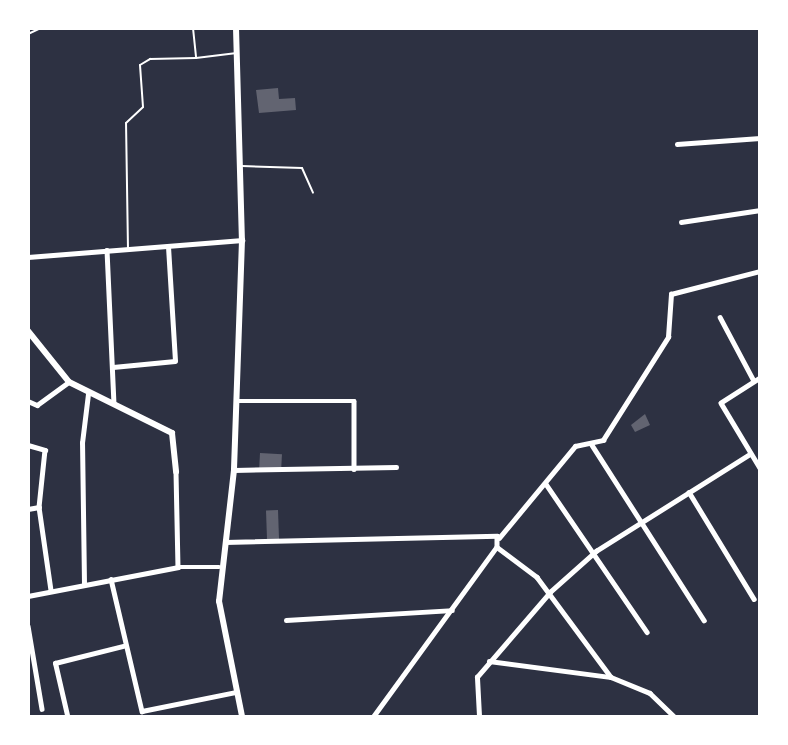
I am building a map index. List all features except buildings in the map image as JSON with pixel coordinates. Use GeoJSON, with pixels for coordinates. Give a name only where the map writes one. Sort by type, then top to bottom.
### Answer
{"type":"FeatureCollection","features":[{"type":"Feature","properties":{"kind":"street"},"geometry":{"type":"LineString","coordinates":[[236,28],[242,240],[234,470],[225,542],[219,567],[219,601],[242,717]]}},
{"type":"Feature","properties":{"kind":"street"},"geometry":{"type":"LineString","coordinates":[[676,144],[759,138]]}},
{"type":"Feature","properties":{"kind":"street"},"geometry":{"type":"LineString","coordinates":[[681,222],[759,210]]}},
{"type":"Feature","properties":{"kind":"street"},"geometry":{"type":"LineString","coordinates":[[28,256],[242,240]]}},
{"type":"Feature","properties":{"kind":"street"},"geometry":{"type":"LineString","coordinates":[[112,368],[175,361],[168,247]]}},
{"type":"Feature","properties":{"kind":"street"},"geometry":{"type":"LineString","coordinates":[[107,250],[114,402]]}},
{"type":"Feature","properties":{"kind":"street"},"geometry":{"type":"LineString","coordinates":[[374,717],[497,547],[499,538],[546,484],[575,446],[592,445],[603,440],[668,337],[671,294],[759,271]]}},
{"type":"Feature","properties":{"kind":"street"},"geometry":{"type":"LineString","coordinates":[[720,317],[754,381]]}},
{"type":"Feature","properties":{"kind":"street"},"geometry":{"type":"LineString","coordinates":[[29,334],[69,382],[88,394],[114,402],[172,433],[176,472],[178,567]]}},
{"type":"Feature","properties":{"kind":"street"},"geometry":{"type":"LineString","coordinates":[[759,378],[721,403],[759,468]]}},
{"type":"Feature","properties":{"kind":"street"},"geometry":{"type":"LineString","coordinates":[[28,401],[37,405],[69,382]]}},
{"type":"Feature","properties":{"kind":"street"},"geometry":{"type":"LineString","coordinates":[[84,584],[82,443],[88,394]]}},
{"type":"Feature","properties":{"kind":"street"},"geometry":{"type":"LineString","coordinates":[[236,401],[354,401],[354,469]]}},
{"type":"Feature","properties":{"kind":"street"},"geometry":{"type":"LineString","coordinates":[[28,445],[45,450],[39,507],[51,590]]}},
{"type":"Feature","properties":{"kind":"street"},"geometry":{"type":"LineString","coordinates":[[592,445],[704,620]]}},
{"type":"Feature","properties":{"kind":"street"},"geometry":{"type":"LineString","coordinates":[[479,717],[475,686],[489,661],[550,592],[596,551],[750,453]]}},
{"type":"Feature","properties":{"kind":"street"},"geometry":{"type":"LineString","coordinates":[[234,470],[396,467]]}},
{"type":"Feature","properties":{"kind":"street"},"geometry":{"type":"LineString","coordinates":[[546,484],[596,551],[647,632]]}},
{"type":"Feature","properties":{"kind":"street"},"geometry":{"type":"LineString","coordinates":[[689,492],[754,599]]}},
{"type":"Feature","properties":{"kind":"street"},"geometry":{"type":"LineString","coordinates":[[28,509],[39,507]]}},
{"type":"Feature","properties":{"kind":"street"},"geometry":{"type":"LineString","coordinates":[[225,542],[499,538]]}},
{"type":"Feature","properties":{"kind":"street"},"geometry":{"type":"LineString","coordinates":[[497,547],[526,565],[550,592],[611,677]]}},
{"type":"Feature","properties":{"kind":"street"},"geometry":{"type":"LineString","coordinates":[[28,596],[178,567],[219,567]]}},
{"type":"Feature","properties":{"kind":"street"},"geometry":{"type":"LineString","coordinates":[[111,579],[123,646],[143,712],[236,692]]}},
{"type":"Feature","properties":{"kind":"street"},"geometry":{"type":"LineString","coordinates":[[286,620],[452,610]]}},
{"type":"Feature","properties":{"kind":"street"},"geometry":{"type":"LineString","coordinates":[[28,626],[42,709]]}},
{"type":"Feature","properties":{"kind":"street"},"geometry":{"type":"LineString","coordinates":[[67,714],[55,663],[123,646]]}},
{"type":"Feature","properties":{"kind":"street"},"geometry":{"type":"LineString","coordinates":[[489,661],[611,677],[650,693],[674,717]]}},
{"type":"Feature","properties":{"kind":"lane"},"geometry":{"type":"LineString","coordinates":[[28,34],[41,28]]}},
{"type":"Feature","properties":{"kind":"lane"},"geometry":{"type":"LineString","coordinates":[[193,28],[196,58]]}},
{"type":"Feature","properties":{"kind":"lane"},"geometry":{"type":"LineString","coordinates":[[128,249],[126,123],[143,107],[140,64],[150,59],[196,58],[235,53]]}},
{"type":"Feature","properties":{"kind":"lane"},"geometry":{"type":"LineString","coordinates":[[239,166],[302,168],[314,193]]}}]}
